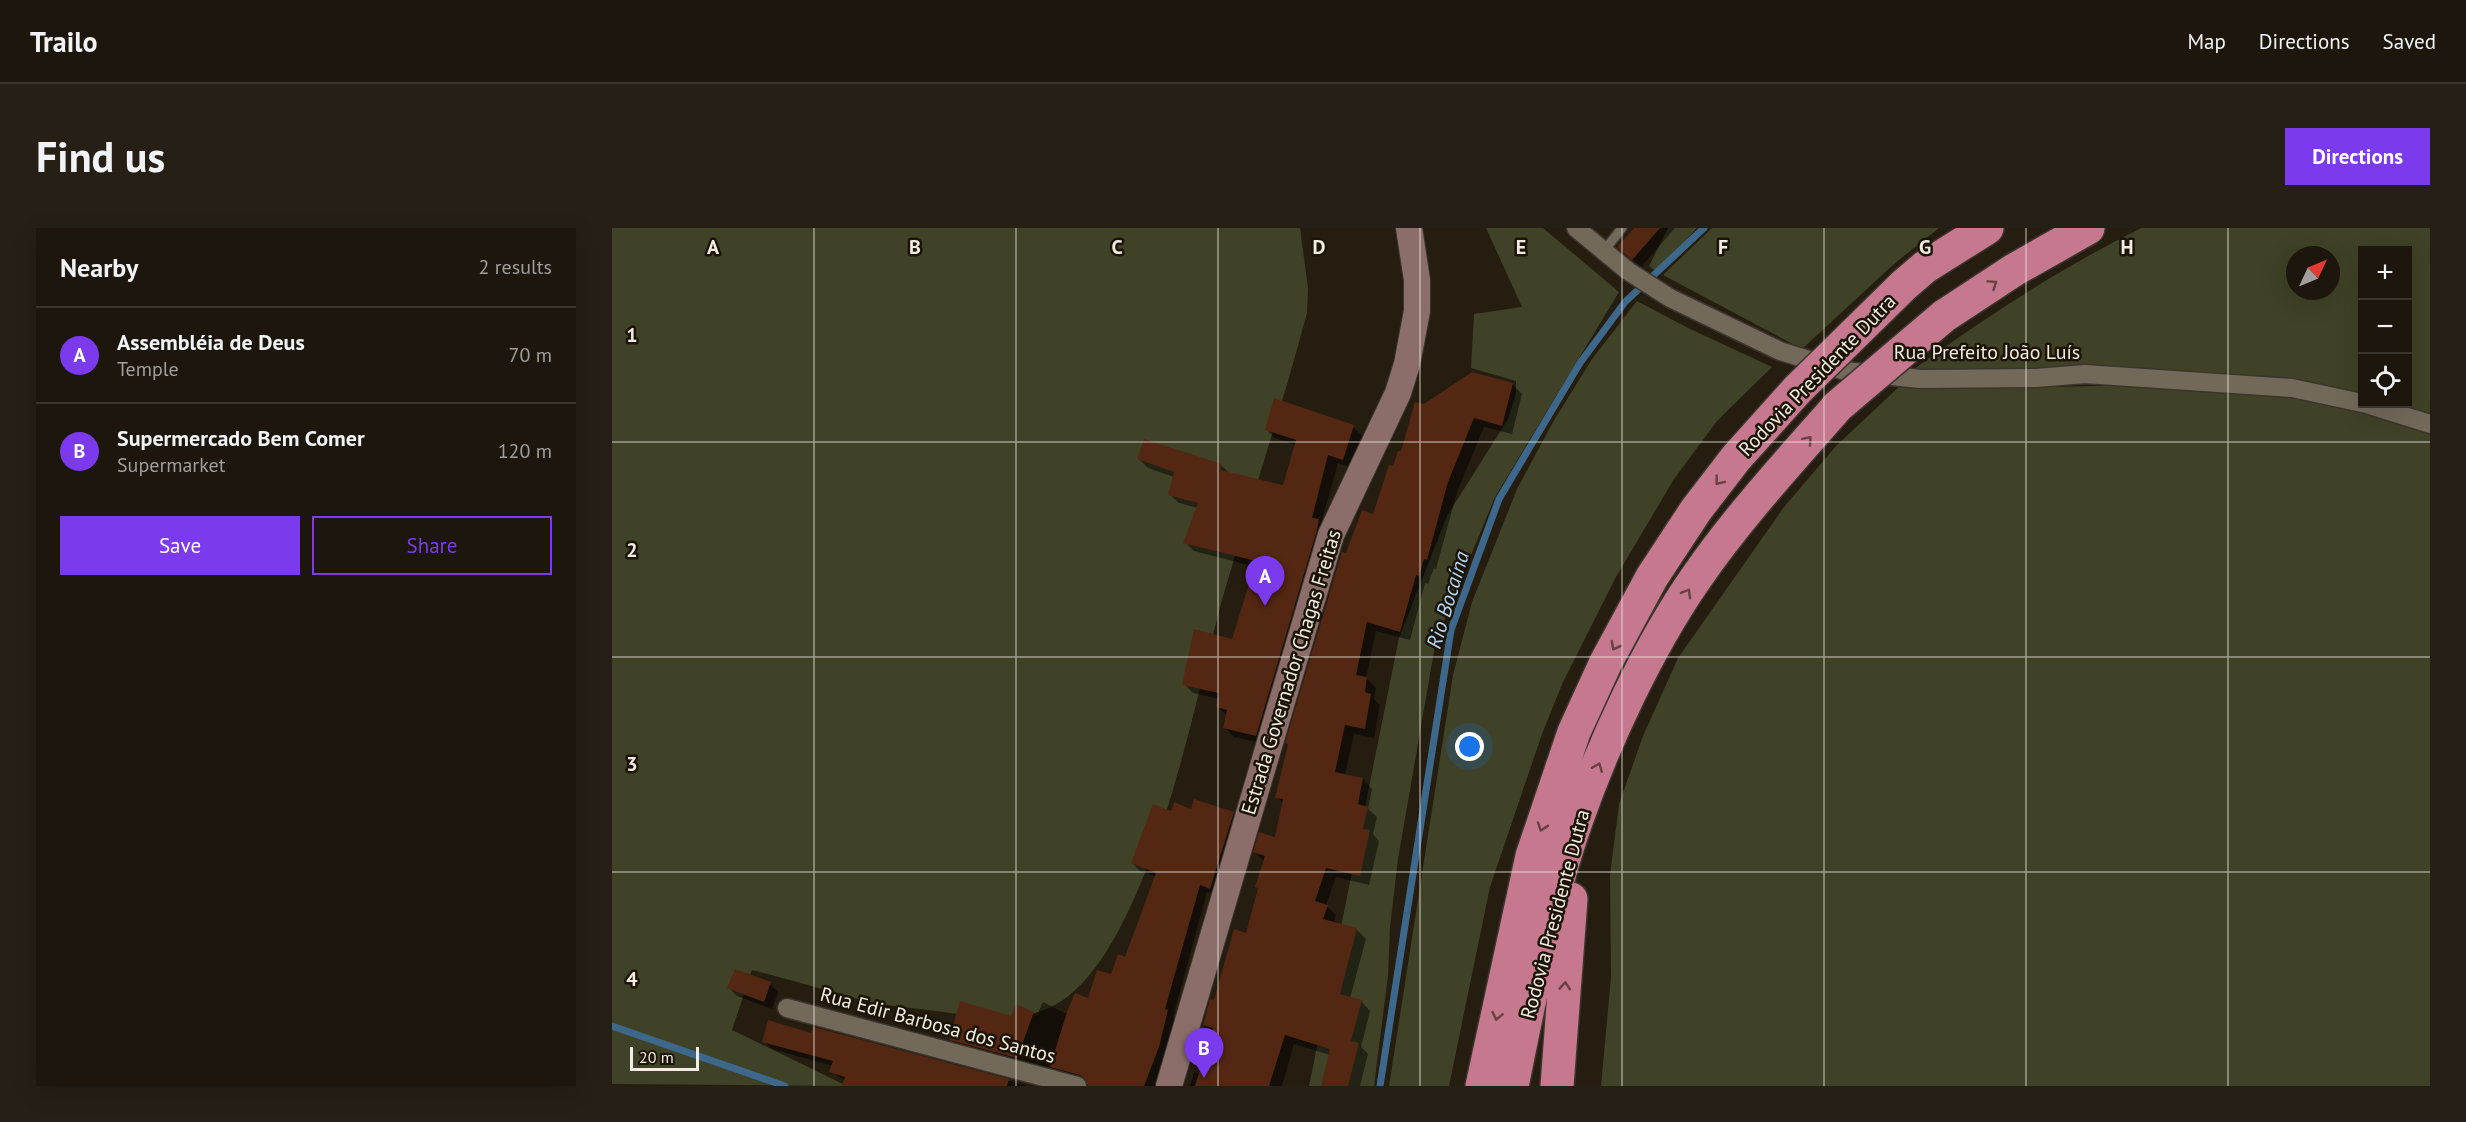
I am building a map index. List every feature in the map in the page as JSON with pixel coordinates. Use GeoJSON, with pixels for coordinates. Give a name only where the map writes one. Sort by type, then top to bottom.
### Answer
{"type":"FeatureCollection","features":[{"type":"Feature","properties":{"kind":"highway","name":"Rodovia Presidente Dutra"},"geometry":{"type":"LineString","coordinates":[[1482,1086],[1532,856],[1574,732],[1606,662],[1652,577],[1696,510],[1737,458],[1797,389],[1925,267],[1988,228]]}},
{"type":"Feature","properties":{"kind":"highway","name":"Rodovia Presidente Dutra"},"geometry":{"type":"LineString","coordinates":[[1512,1086],[1558,884],[1576,822],[1610,738],[1650,656],[1695,578],[1752,503],[1838,406],[1944,316],[2014,270],[2088,228]]}},
{"type":"Feature","properties":{"kind":"highway"},"geometry":{"type":"LineString","coordinates":[[1557,1086],[1576,822]]}},
{"type":"Feature","properties":{"kind":"main road","name":"Estrada Governador Chagas Freitas"},"geometry":{"type":"LineString","coordinates":[[1169,1086],[1331,535],[1398,393],[1407,364],[1417,311],[1417,280],[1409,228]]}},
{"type":"Feature","properties":{"kind":"street","name":"Rua Prefeito João Luís"},"geometry":{"type":"LineString","coordinates":[[1576,228],[1628,271],[1670,298],[1780,351],[1845,371],[1920,379],[2036,378],[2085,374],[2292,388],[2358,402]]}},
{"type":"Feature","properties":{"kind":"street","name":"Rua Prefeito João Luís"},"geometry":{"type":"LineString","coordinates":[[2380,408],[2430,424]]}},
{"type":"Feature","properties":{"kind":"street","name":"Rua Edir Barbosa dos Santos"},"geometry":{"type":"LineString","coordinates":[[787,1008],[1077,1086]]}},
{"type":"Feature","properties":{"kind":"lane"},"geometry":{"type":"LineString","coordinates":[[1603,252],[1622,228]]}},
{"type":"Feature","properties":{"kind":"green space"},"geometry":{"type":"Polygon","coordinates":[[[612,228],[1300,228],[1308,288],[1307,313],[1224,593],[1181,761],[1161,828],[1137,892],[1109,948],[1076,990],[1038,1012],[1027,1015],[991,1017],[888,1005],[752,970],[732,1030],[847,1086],[612,1084],[612,228]]]}},
{"type":"Feature","properties":{"kind":"green space"},"geometry":{"type":"Polygon","coordinates":[[[1486,228],[1543,228],[1619,292],[1495,497],[1436,640],[1398,859],[1390,927],[1388,976],[1374,1086],[1309,1086],[1399,638],[1447,516],[1508,419],[1516,394],[1516,381],[1471,368],[1474,314],[1522,307],[1486,228]]]}},
{"type":"Feature","properties":{"kind":"green space"},"geometry":{"type":"Polygon","coordinates":[[[1668,228],[1697,228],[1657,272],[1649,266],[1668,228]]]}},
{"type":"Feature","properties":{"kind":"green space"},"geometry":{"type":"Polygon","coordinates":[[[1712,228],[1939,228],[1894,264],[1802,349],[1663,275],[1712,228]]]}},
{"type":"Feature","properties":{"kind":"green space"},"geometry":{"type":"Polygon","coordinates":[[[2141,228],[2430,228],[2430,418],[2396,408],[2412,408],[2412,246],[2358,246],[2358,397],[1914,369],[1969,330],[2082,259],[2141,228]]]}},
{"type":"Feature","properties":{"kind":"green space"},"geometry":{"type":"Polygon","coordinates":[[[1637,301],[1688,328],[1772,367],[1717,421],[1674,479],[1616,577],[1563,682],[1542,734],[1490,887],[1449,1086],[1389,1086],[1453,675],[1472,602],[1517,489],[1553,422],[1592,359],[1637,301]]]}},
{"type":"Feature","properties":{"kind":"green space"},"geometry":{"type":"Polygon","coordinates":[[[1902,384],[2010,388],[2134,385],[2283,396],[2345,406],[2430,432],[2430,1086],[1601,1086],[1611,977],[1610,875],[1619,804],[1643,736],[1678,658],[1784,507],[1836,446],[1902,384]]]}},
{"type":"Feature","properties":{"kind":"building"},"geometry":{"type":"Polygon","coordinates":[[[1634,228],[1660,228],[1632,260],[1617,247],[1634,228]]]}},
{"type":"Feature","properties":{"kind":"building"},"geometry":{"type":"Polygon","coordinates":[[[1472,372],[1513,383],[1502,426],[1474,418],[1448,482],[1427,560],[1424,559],[1419,576],[1416,575],[1400,632],[1367,622],[1356,675],[1367,677],[1365,692],[1371,694],[1365,729],[1345,725],[1335,772],[1363,778],[1358,804],[1368,807],[1363,829],[1370,830],[1360,876],[1326,868],[1315,901],[1328,905],[1323,919],[1357,928],[1340,994],[1362,1000],[1351,1041],[1359,1043],[1348,1086],[1321,1086],[1330,1049],[1285,1035],[1269,1086],[1195,1086],[1213,1028],[1203,1025],[1210,999],[1214,1000],[1234,929],[1246,933],[1258,888],[1255,887],[1265,856],[1253,852],[1259,832],[1275,837],[1283,799],[1275,798],[1288,744],[1285,743],[1342,552],[1346,553],[1362,510],[1373,514],[1389,465],[1393,466],[1398,451],[1401,451],[1415,402],[1424,404],[1472,372]]]}},
{"type":"Feature","properties":{"kind":"building"},"geometry":{"type":"Polygon","coordinates":[[[1274,398],[1354,425],[1343,460],[1328,455],[1312,518],[1319,519],[1317,530],[1256,736],[1223,728],[1227,710],[1216,707],[1219,693],[1182,685],[1194,629],[1232,639],[1256,561],[1183,543],[1198,503],[1168,495],[1174,472],[1137,459],[1144,439],[1222,464],[1220,470],[1283,485],[1296,440],[1265,430],[1274,398]]]}},
{"type":"Feature","properties":{"kind":"building"},"geometry":{"type":"Polygon","coordinates":[[[1194,799],[1234,812],[1210,889],[1200,885],[1165,1009],[1168,1010],[1159,1047],[1144,1086],[1088,1086],[1080,1075],[1050,1067],[1067,1012],[1075,993],[1088,998],[1097,970],[1111,974],[1118,954],[1125,957],[1156,873],[1131,863],[1153,804],[1171,811],[1174,802],[1191,809],[1194,799]]]}},
{"type":"Feature","properties":{"kind":"building"},"geometry":{"type":"Polygon","coordinates":[[[735,969],[771,982],[764,1002],[727,988],[735,969]]]}},
{"type":"Feature","properties":{"kind":"building"},"geometry":{"type":"Polygon","coordinates":[[[960,1001],[1011,1016],[1016,1004],[1034,1012],[1017,1058],[949,1040],[960,1001]]]}},
{"type":"Feature","properties":{"kind":"building"},"geometry":{"type":"Polygon","coordinates":[[[768,1020],[811,1033],[813,1027],[1009,1079],[1007,1086],[842,1086],[845,1077],[829,1072],[833,1061],[762,1042],[768,1020]]]}},
{"type":"Feature","properties":{"kind":"waterway","name":"Rio Bocaína"},"geometry":{"type":"LineString","coordinates":[[1380,1086],[1451,630],[1499,499],[1580,363],[1625,302],[1704,228]]}},
{"type":"Feature","properties":{"kind":"waterway","name":"Rio Bocaína"},"geometry":{"type":"LineString","coordinates":[[612,1026],[785,1086]]}},
{"type":"Feature","properties":{"kind":"place","name":"Assembléia de Deus"},"geometry":{"type":"Point","coordinates":[1265,606]}},
{"type":"Feature","properties":{"kind":"place","name":"Supermercado Bem Comer"},"geometry":{"type":"Point","coordinates":[1204,1078]}}]}
